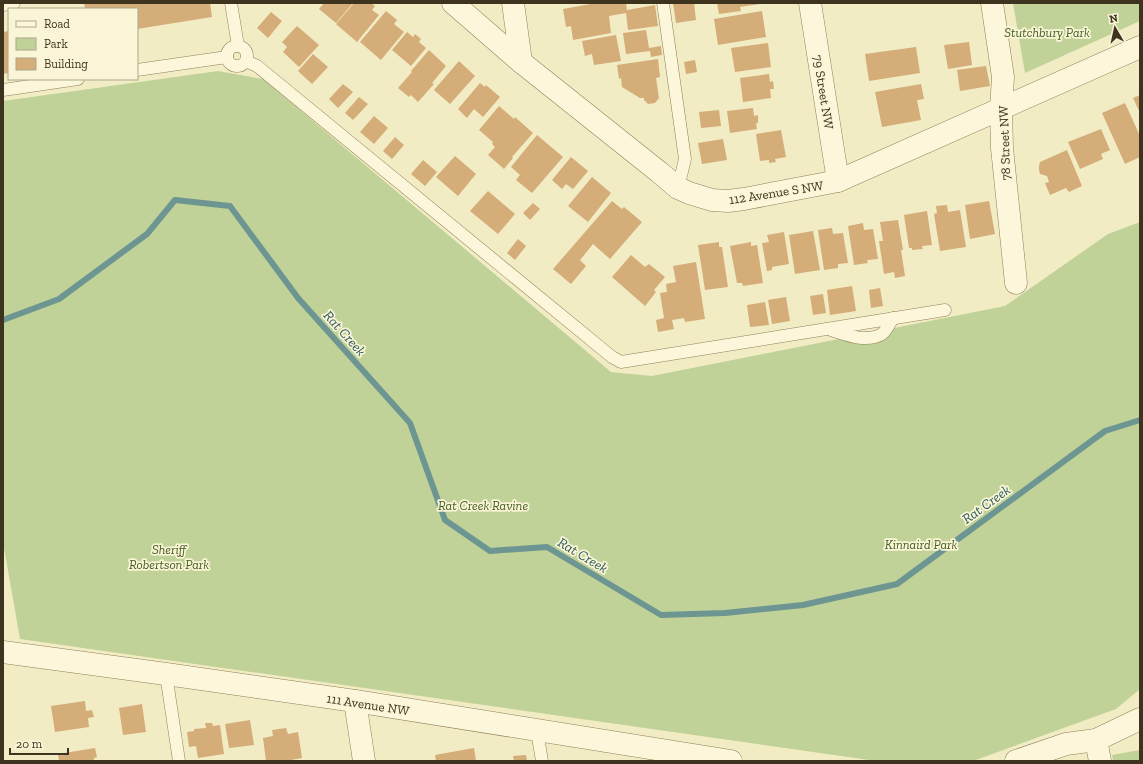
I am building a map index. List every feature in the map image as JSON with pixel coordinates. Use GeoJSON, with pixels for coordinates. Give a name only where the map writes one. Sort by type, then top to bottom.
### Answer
{"type":"FeatureCollection","features":[{"type":"Feature","properties":{"kind":"street","name":"112 Avenue S NW"},"geometry":{"type":"LineString","coordinates":[[452,3],[521,62],[678,188],[712,200],[744,199],[838,181],[1140,47]]}},
{"type":"Feature","properties":{"kind":"street"},"geometry":{"type":"LineString","coordinates":[[515,3],[521,62]]}},
{"type":"Feature","properties":{"kind":"street","name":"79 Street NW"},"geometry":{"type":"LineString","coordinates":[[810,3],[838,181]]}},
{"type":"Feature","properties":{"kind":"street","name":"78 Street NW"},"geometry":{"type":"LineString","coordinates":[[992,3],[1003,77],[1001,108],[1002,148],[1016,283]]}},
{"type":"Feature","properties":{"kind":"street","name":"111 Avenue NW"},"geometry":{"type":"LineString","coordinates":[[3,652],[355,701],[731,761]]}},
{"type":"Feature","properties":{"kind":"street"},"geometry":{"type":"LineString","coordinates":[[355,701],[364,761]]}},
{"type":"Feature","properties":{"kind":"street"},"geometry":{"type":"LineString","coordinates":[[1016,761],[1066,744],[1096,740],[1140,720]]}},
{"type":"Feature","properties":{"kind":"street"},"geometry":{"type":"LineString","coordinates":[[1096,740],[1100,761]]}},
{"type":"Feature","properties":{"kind":"lane"},"geometry":{"type":"LineString","coordinates":[[3,5],[14,3]]}},
{"type":"Feature","properties":{"kind":"lane"},"geometry":{"type":"LineString","coordinates":[[232,3],[238,46]]}},
{"type":"Feature","properties":{"kind":"lane"},"geometry":{"type":"LineString","coordinates":[[664,3],[685,159],[678,188]]}},
{"type":"Feature","properties":{"kind":"lane"},"geometry":{"type":"LineString","coordinates":[[238,46],[246,52],[247,58],[241,66],[234,66],[229,62],[227,57],[229,50],[232,47],[238,46]]}},
{"type":"Feature","properties":{"kind":"lane"},"geometry":{"type":"LineString","coordinates":[[138,70],[227,57]]}},
{"type":"Feature","properties":{"kind":"lane"},"geometry":{"type":"LineString","coordinates":[[246,61],[257,66],[612,357],[621,362],[945,310]]}},
{"type":"Feature","properties":{"kind":"lane"},"geometry":{"type":"LineString","coordinates":[[3,90],[71,80]]}},
{"type":"Feature","properties":{"kind":"lane"},"geometry":{"type":"LineString","coordinates":[[166,674],[179,761]]}},
{"type":"Feature","properties":{"kind":"lane"},"geometry":{"type":"LineString","coordinates":[[537,731],[542,761]]}},
{"type":"Feature","properties":{"kind":"green space","name":"Stutchbury Park"},"geometry":{"type":"Polygon","coordinates":[[[1013,3],[1140,3],[1140,21],[1025,73],[1013,3]]]}},
{"type":"Feature","properties":{"kind":"green space","name":"Kinnaird Park"},"geometry":{"type":"Polygon","coordinates":[[[218,71],[263,79],[611,372],[652,376],[1005,306],[1108,234],[1140,222],[1140,689],[1116,709],[973,761],[876,761],[20,639],[3,542],[3,101],[218,71]]]}},
{"type":"Feature","properties":{"kind":"green space"},"geometry":{"type":"Polygon","coordinates":[[[1140,750],[1140,761],[1113,761],[1112,755],[1140,750]]]}},
{"type":"Feature","properties":{"kind":"building"},"geometry":{"type":"Polygon","coordinates":[[[84,3],[210,3],[212,17],[138,29],[138,8],[85,8],[84,3]]]}},
{"type":"Feature","properties":{"kind":"building"},"geometry":{"type":"Polygon","coordinates":[[[324,3],[353,3],[336,23],[319,9],[324,3]]]}},
{"type":"Feature","properties":{"kind":"building"},"geometry":{"type":"Polygon","coordinates":[[[354,3],[371,3],[375,6],[372,10],[379,15],[357,42],[336,24],[354,3]]]}},
{"type":"Feature","properties":{"kind":"building"},"geometry":{"type":"Polygon","coordinates":[[[596,3],[626,3],[627,10],[655,5],[658,26],[628,30],[626,13],[609,16],[611,33],[573,40],[571,26],[566,27],[563,9],[596,3]]]}},
{"type":"Feature","properties":{"kind":"building"},"geometry":{"type":"Polygon","coordinates":[[[673,3],[694,3],[696,20],[676,23],[673,3]]]}},
{"type":"Feature","properties":{"kind":"building"},"geometry":{"type":"Polygon","coordinates":[[[717,3],[760,4],[740,7],[741,11],[719,14],[717,3]]]}},
{"type":"Feature","properties":{"kind":"building"},"geometry":{"type":"Polygon","coordinates":[[[386,11],[397,20],[394,24],[404,32],[381,60],[360,42],[386,11]]]}},
{"type":"Feature","properties":{"kind":"building"},"geometry":{"type":"Polygon","coordinates":[[[762,11],[766,37],[718,45],[714,19],[762,11]]]}},
{"type":"Feature","properties":{"kind":"building"},"geometry":{"type":"Polygon","coordinates":[[[271,12],[282,21],[268,38],[257,28],[271,12]]]}},
{"type":"Feature","properties":{"kind":"building"},"geometry":{"type":"Polygon","coordinates":[[[297,26],[319,45],[299,67],[283,52],[287,47],[282,42],[297,26]]]}},
{"type":"Feature","properties":{"kind":"building"},"geometry":{"type":"Polygon","coordinates":[[[646,30],[649,48],[661,46],[662,55],[651,57],[650,51],[626,54],[623,33],[646,30]]]}},
{"type":"Feature","properties":{"kind":"building"},"geometry":{"type":"Polygon","coordinates":[[[8,31],[8,73],[3,74],[3,32],[8,31]]]}},
{"type":"Feature","properties":{"kind":"building"},"geometry":{"type":"Polygon","coordinates":[[[407,32],[413,37],[415,34],[421,39],[419,42],[426,48],[411,66],[392,50],[407,32]]]}},
{"type":"Feature","properties":{"kind":"building"},"geometry":{"type":"Polygon","coordinates":[[[616,35],[621,61],[594,65],[592,54],[585,56],[582,41],[616,35]]]}},
{"type":"Feature","properties":{"kind":"building"},"geometry":{"type":"Polygon","coordinates":[[[969,42],[972,65],[948,69],[944,45],[969,42]]]}},
{"type":"Feature","properties":{"kind":"building"},"geometry":{"type":"Polygon","coordinates":[[[768,43],[771,67],[735,72],[731,48],[768,43]]]}},
{"type":"Feature","properties":{"kind":"building"},"geometry":{"type":"Polygon","coordinates":[[[916,47],[920,73],[869,81],[865,54],[916,47]]]}},
{"type":"Feature","properties":{"kind":"building"},"geometry":{"type":"Polygon","coordinates":[[[429,50],[446,66],[432,83],[434,84],[418,102],[411,95],[409,97],[398,88],[429,50]]]}},
{"type":"Feature","properties":{"kind":"building"},"geometry":{"type":"Polygon","coordinates":[[[313,54],[328,67],[312,84],[298,71],[313,54]]]}},
{"type":"Feature","properties":{"kind":"building"},"geometry":{"type":"Polygon","coordinates":[[[658,59],[660,77],[656,78],[659,98],[655,103],[648,104],[644,98],[640,98],[622,87],[617,65],[658,59]]]}},
{"type":"Feature","properties":{"kind":"building"},"geometry":{"type":"Polygon","coordinates":[[[695,60],[697,72],[686,74],[684,62],[695,60]]]}},
{"type":"Feature","properties":{"kind":"building"},"geometry":{"type":"Polygon","coordinates":[[[459,61],[475,76],[450,104],[434,90],[459,61]]]}},
{"type":"Feature","properties":{"kind":"building"},"geometry":{"type":"Polygon","coordinates":[[[986,66],[990,86],[960,91],[957,70],[986,66]]]}},
{"type":"Feature","properties":{"kind":"building"},"geometry":{"type":"Polygon","coordinates":[[[769,74],[770,82],[773,81],[774,89],[770,89],[771,98],[743,102],[740,78],[769,74]]]}},
{"type":"Feature","properties":{"kind":"building"},"geometry":{"type":"Polygon","coordinates":[[[480,83],[485,87],[486,85],[500,97],[483,117],[474,109],[467,118],[458,109],[480,83]]]}},
{"type":"Feature","properties":{"kind":"building"},"geometry":{"type":"Polygon","coordinates":[[[343,84],[353,92],[338,108],[329,99],[343,84]]]}},
{"type":"Feature","properties":{"kind":"building"},"geometry":{"type":"Polygon","coordinates":[[[921,84],[924,99],[917,100],[921,120],[882,127],[875,92],[921,84]]]}},
{"type":"Feature","properties":{"kind":"building"},"geometry":{"type":"Polygon","coordinates":[[[1140,95],[1140,113],[1133,98],[1140,95]]]}},
{"type":"Feature","properties":{"kind":"building"},"geometry":{"type":"Polygon","coordinates":[[[359,97],[368,104],[353,120],[345,113],[359,97]]]}},
{"type":"Feature","properties":{"kind":"building"},"geometry":{"type":"Polygon","coordinates":[[[1125,103],[1140,136],[1140,157],[1125,164],[1102,113],[1125,103]]]}},
{"type":"Feature","properties":{"kind":"building"},"geometry":{"type":"Polygon","coordinates":[[[499,106],[514,119],[515,117],[533,133],[512,157],[513,158],[504,169],[488,155],[495,147],[492,144],[493,142],[479,130],[499,106]]]}},
{"type":"Feature","properties":{"kind":"building"},"geometry":{"type":"Polygon","coordinates":[[[753,108],[754,116],[758,115],[758,123],[756,123],[757,129],[730,133],[727,111],[753,108]]]}},
{"type":"Feature","properties":{"kind":"building"},"geometry":{"type":"Polygon","coordinates":[[[719,110],[721,126],[701,128],[699,112],[719,110]]]}},
{"type":"Feature","properties":{"kind":"building"},"geometry":{"type":"Polygon","coordinates":[[[374,116],[388,128],[374,144],[360,132],[374,116]]]}},
{"type":"Feature","properties":{"kind":"building"},"geometry":{"type":"Polygon","coordinates":[[[1101,129],[1110,150],[1101,154],[1103,159],[1080,169],[1068,142],[1101,129]]]}},
{"type":"Feature","properties":{"kind":"building"},"geometry":{"type":"Polygon","coordinates":[[[781,130],[786,157],[775,159],[776,162],[769,163],[769,160],[760,161],[756,134],[781,130]]]}},
{"type":"Feature","properties":{"kind":"building"},"geometry":{"type":"Polygon","coordinates":[[[537,135],[563,157],[532,193],[516,180],[520,175],[511,167],[537,135]]]}},
{"type":"Feature","properties":{"kind":"building"},"geometry":{"type":"Polygon","coordinates":[[[395,137],[404,145],[392,159],[383,151],[395,137]]]}},
{"type":"Feature","properties":{"kind":"building"},"geometry":{"type":"Polygon","coordinates":[[[723,139],[727,160],[702,164],[698,143],[723,139]]]}},
{"type":"Feature","properties":{"kind":"building"},"geometry":{"type":"Polygon","coordinates":[[[1067,150],[1082,186],[1069,192],[1066,188],[1050,195],[1045,183],[1049,182],[1047,176],[1040,174],[1040,162],[1067,150]]]}},
{"type":"Feature","properties":{"kind":"building"},"geometry":{"type":"Polygon","coordinates":[[[455,156],[476,174],[458,196],[436,177],[455,156]]]}},
{"type":"Feature","properties":{"kind":"building"},"geometry":{"type":"Polygon","coordinates":[[[571,157],[588,171],[573,189],[566,184],[562,189],[552,180],[571,157]]]}},
{"type":"Feature","properties":{"kind":"building"},"geometry":{"type":"Polygon","coordinates":[[[423,160],[437,172],[425,186],[411,174],[423,160]]]}},
{"type":"Feature","properties":{"kind":"building"},"geometry":{"type":"Polygon","coordinates":[[[592,177],[611,193],[588,222],[568,206],[592,177]]]}},
{"type":"Feature","properties":{"kind":"building"},"geometry":{"type":"Polygon","coordinates":[[[488,191],[515,214],[498,234],[470,211],[488,191]]]}},
{"type":"Feature","properties":{"kind":"building"},"geometry":{"type":"Polygon","coordinates":[[[612,201],[622,209],[624,207],[642,222],[610,259],[593,244],[580,260],[586,266],[571,284],[553,269],[612,201]]]}},
{"type":"Feature","properties":{"kind":"building"},"geometry":{"type":"Polygon","coordinates":[[[989,201],[995,234],[970,239],[965,205],[989,201]]]}},
{"type":"Feature","properties":{"kind":"building"},"geometry":{"type":"Polygon","coordinates":[[[533,203],[540,209],[530,220],[523,213],[533,203]]]}},
{"type":"Feature","properties":{"kind":"building"},"geometry":{"type":"Polygon","coordinates":[[[947,205],[948,212],[960,210],[966,247],[940,251],[934,214],[937,213],[936,206],[947,205]]]}},
{"type":"Feature","properties":{"kind":"building"},"geometry":{"type":"Polygon","coordinates":[[[927,211],[932,245],[922,246],[923,249],[912,250],[912,248],[909,248],[904,215],[927,211]]]}},
{"type":"Feature","properties":{"kind":"building"},"geometry":{"type":"Polygon","coordinates":[[[898,220],[903,250],[901,250],[905,276],[895,278],[894,272],[884,274],[879,241],[883,241],[880,222],[898,220]]]}},
{"type":"Feature","properties":{"kind":"building"},"geometry":{"type":"Polygon","coordinates":[[[863,223],[864,230],[873,229],[878,259],[867,260],[868,263],[854,265],[848,226],[863,223]]]}},
{"type":"Feature","properties":{"kind":"building"},"geometry":{"type":"Polygon","coordinates":[[[832,228],[833,234],[843,233],[848,263],[838,264],[838,268],[824,270],[818,230],[832,228]]]}},
{"type":"Feature","properties":{"kind":"building"},"geometry":{"type":"Polygon","coordinates":[[[813,231],[820,270],[795,274],[789,235],[813,231]]]}},
{"type":"Feature","properties":{"kind":"building"},"geometry":{"type":"Polygon","coordinates":[[[784,232],[789,264],[772,267],[772,270],[767,271],[762,243],[769,242],[767,235],[784,232]]]}},
{"type":"Feature","properties":{"kind":"building"},"geometry":{"type":"Polygon","coordinates":[[[518,239],[526,246],[515,260],[507,253],[518,239]]]}},
{"type":"Feature","properties":{"kind":"building"},"geometry":{"type":"Polygon","coordinates":[[[719,242],[719,247],[722,247],[728,287],[705,290],[698,245],[719,242]]]}},
{"type":"Feature","properties":{"kind":"building"},"geometry":{"type":"Polygon","coordinates":[[[751,242],[751,246],[757,245],[763,283],[743,286],[742,283],[737,283],[730,246],[751,242]]]}},
{"type":"Feature","properties":{"kind":"building"},"geometry":{"type":"Polygon","coordinates":[[[631,255],[645,267],[649,264],[665,277],[654,290],[656,292],[645,306],[612,277],[631,255]]]}},
{"type":"Feature","properties":{"kind":"building"},"geometry":{"type":"Polygon","coordinates":[[[696,262],[705,319],[685,322],[684,318],[672,320],[674,329],[658,332],[656,320],[664,318],[660,293],[667,292],[666,284],[676,282],[673,266],[696,262]]]}},
{"type":"Feature","properties":{"kind":"building"},"geometry":{"type":"Polygon","coordinates":[[[852,286],[856,311],[830,315],[827,290],[852,286]]]}},
{"type":"Feature","properties":{"kind":"building"},"geometry":{"type":"Polygon","coordinates":[[[880,288],[883,306],[871,308],[869,290],[880,288]]]}},
{"type":"Feature","properties":{"kind":"building"},"geometry":{"type":"Polygon","coordinates":[[[823,294],[826,313],[813,315],[810,296],[823,294]]]}},
{"type":"Feature","properties":{"kind":"building"},"geometry":{"type":"Polygon","coordinates":[[[786,297],[790,321],[772,324],[768,300],[786,297]]]}},
{"type":"Feature","properties":{"kind":"building"},"geometry":{"type":"Polygon","coordinates":[[[765,302],[769,325],[750,327],[747,305],[765,302]]]}},
{"type":"Feature","properties":{"kind":"building"},"geometry":{"type":"Polygon","coordinates":[[[85,701],[86,711],[92,710],[94,717],[88,718],[89,727],[55,732],[51,706],[85,701]]]}},
{"type":"Feature","properties":{"kind":"building"},"geometry":{"type":"Polygon","coordinates":[[[142,704],[146,732],[123,735],[119,708],[142,704]]]}},
{"type":"Feature","properties":{"kind":"building"},"geometry":{"type":"Polygon","coordinates":[[[250,720],[254,745],[229,748],[225,724],[250,720]]]}},
{"type":"Feature","properties":{"kind":"building"},"geometry":{"type":"Polygon","coordinates":[[[205,723],[212,723],[213,726],[220,725],[224,754],[198,758],[196,746],[189,747],[187,732],[194,731],[194,729],[206,728],[205,723]]]}},
{"type":"Feature","properties":{"kind":"building"},"geometry":{"type":"Polygon","coordinates":[[[286,728],[288,734],[298,732],[302,758],[285,761],[266,761],[263,738],[273,736],[272,730],[286,728]]]}},
{"type":"Feature","properties":{"kind":"building"},"geometry":{"type":"Polygon","coordinates":[[[95,748],[97,757],[94,758],[94,760],[59,761],[58,754],[95,748]]]}},
{"type":"Feature","properties":{"kind":"building"},"geometry":{"type":"Polygon","coordinates":[[[474,748],[476,761],[436,761],[435,755],[474,748]]]}},
{"type":"Feature","properties":{"kind":"building"},"geometry":{"type":"Polygon","coordinates":[[[526,755],[527,761],[514,761],[513,756],[526,755]]]}},
{"type":"Feature","properties":{"kind":"waterway","name":"Rat Creek"},"geometry":{"type":"LineString","coordinates":[[3,320],[59,299],[147,234],[175,200],[230,206],[298,298],[410,423],[445,520],[490,551],[547,547],[661,615],[725,613],[803,605],[897,584],[1105,431],[1140,420]]}},
{"type":"Feature","properties":{"kind":"park label","name":"Rat Creek Ravine"},"geometry":{"type":"Point","coordinates":[483,505]}},
{"type":"Feature","properties":{"kind":"park label","name":"Sheriff Robertson Park"},"geometry":{"type":"Point","coordinates":[169,556]}}]}
